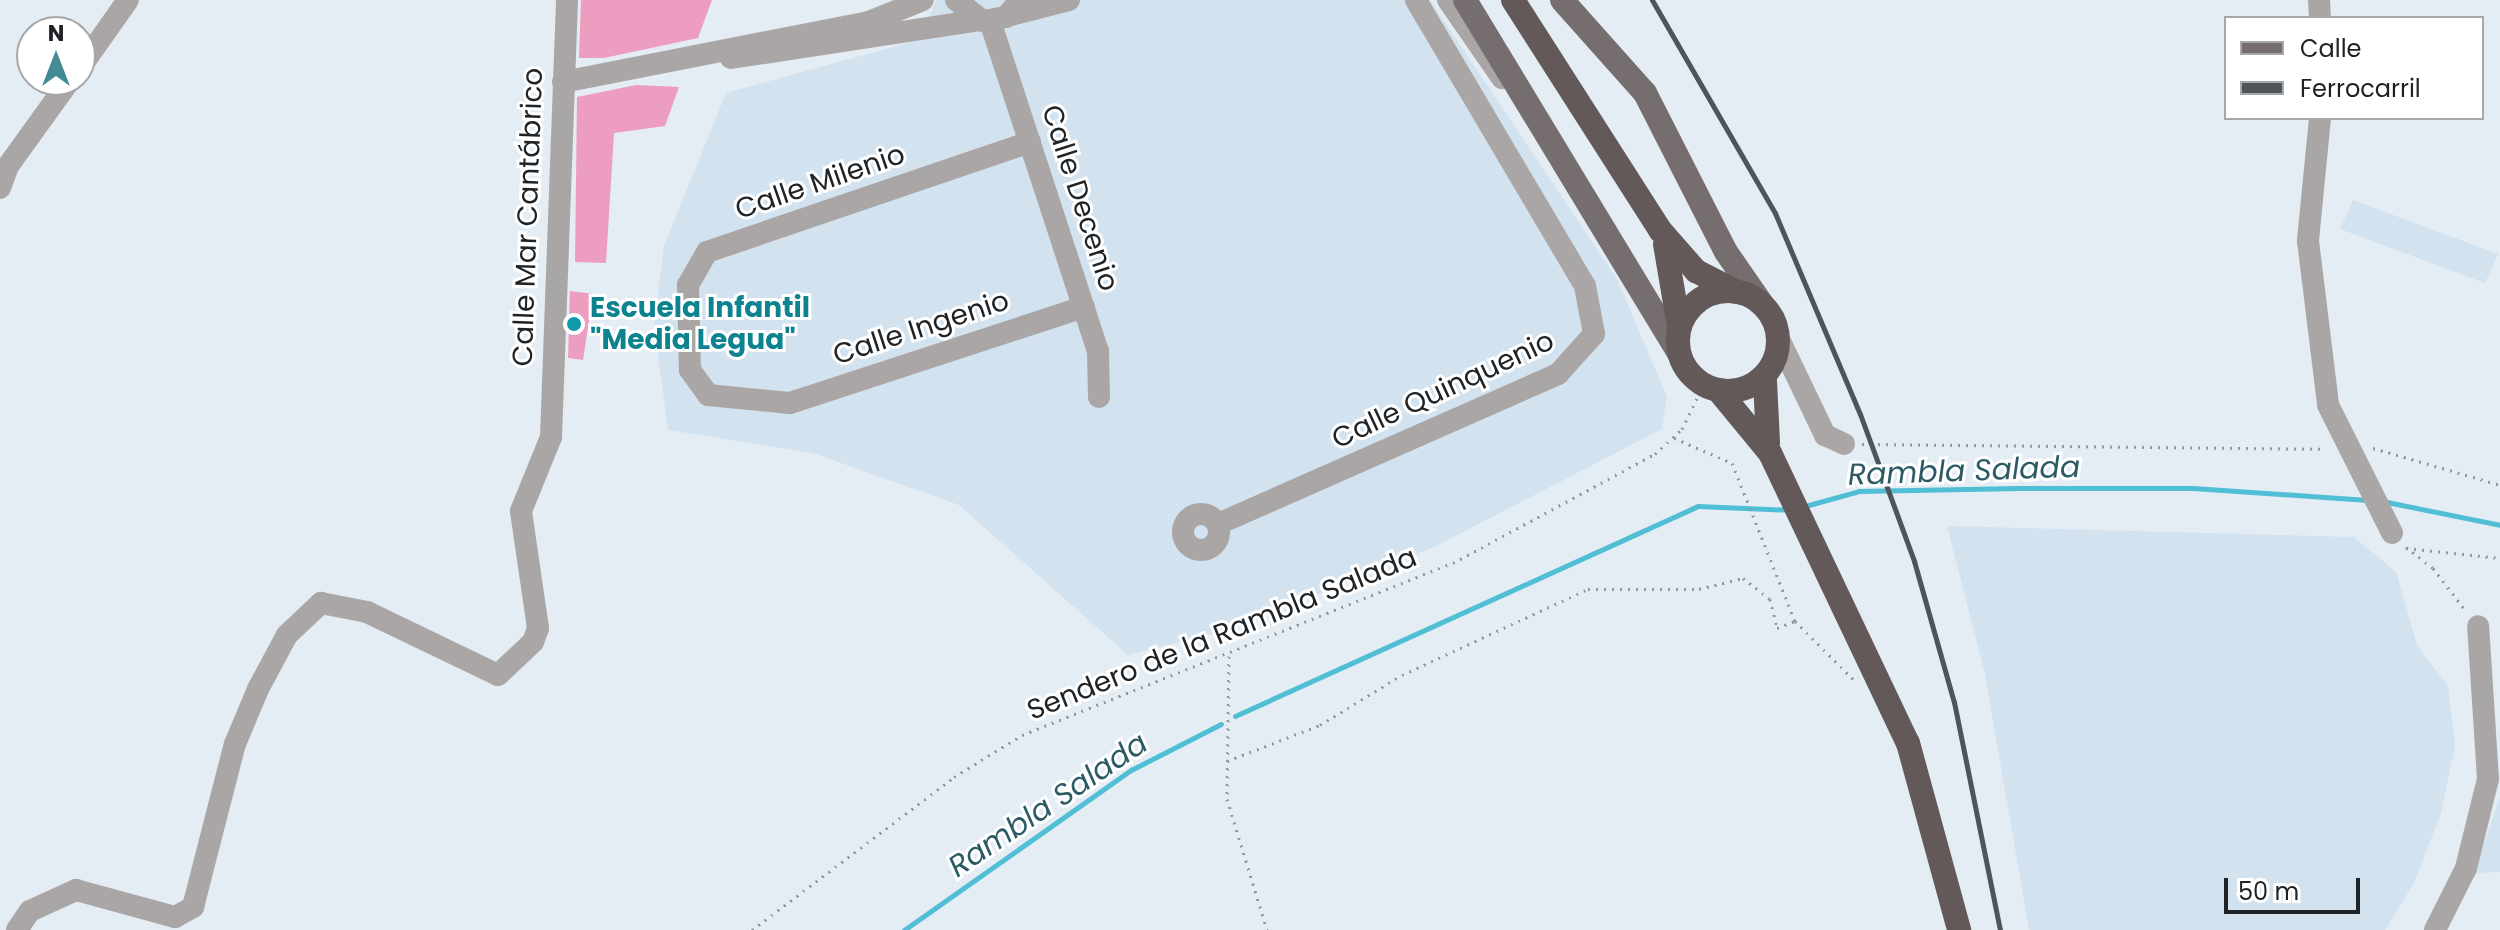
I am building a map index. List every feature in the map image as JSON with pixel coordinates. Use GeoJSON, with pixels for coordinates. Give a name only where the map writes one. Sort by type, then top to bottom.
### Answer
{"type":"FeatureCollection","features":[{"type":"Feature","properties":{"kind":"highway"},"geometry":{"type":"LineString","coordinates":[[1513,0],[1660,230],[1696,271],[1762,304],[1778,337],[1766,376],[1770,453]]}},
{"type":"Feature","properties":{"kind":"highway"},"geometry":{"type":"LineString","coordinates":[[1660,230],[1679,327],[1679,354],[1770,453],[1920,774],[1959,930]]}},
{"type":"Feature","properties":{"kind":"highway"},"geometry":{"type":"LineString","coordinates":[[1679,327],[1702,298],[1737,292]]}},
{"type":"Feature","properties":{"kind":"highway"},"geometry":{"type":"LineString","coordinates":[[1710,387],[1746,388],[1766,376]]}},
{"type":"Feature","properties":{"kind":"main road"},"geometry":{"type":"LineString","coordinates":[[1465,0],[1679,354]]}},
{"type":"Feature","properties":{"kind":"main road"},"geometry":{"type":"LineString","coordinates":[[1562,0],[1645,93],[1726,252],[1762,304]]}},
{"type":"Feature","properties":{"kind":"street"},"geometry":{"type":"LineString","coordinates":[[96,45],[128,0]]}},
{"type":"Feature","properties":{"kind":"street","name":"Calle Mar Cantábrico"},"geometry":{"type":"LineString","coordinates":[[17,930],[30,911],[76,890],[175,917],[193,907],[253,703],[287,635],[321,603],[367,612],[481,670],[498,675],[514,668],[538,628],[521,511],[551,437],[567,0]]}},
{"type":"Feature","properties":{"kind":"street"},"geometry":{"type":"LineString","coordinates":[[563,82],[869,22],[923,0]]}},
{"type":"Feature","properties":{"kind":"street"},"geometry":{"type":"LineString","coordinates":[[956,0],[999,14]]}},
{"type":"Feature","properties":{"kind":"street"},"geometry":{"type":"LineString","coordinates":[[690,58],[760,58],[1069,0]]}},
{"type":"Feature","properties":{"kind":"street","name":"Calle Quinquenio"},"geometry":{"type":"LineString","coordinates":[[1218,524],[1558,374],[1594,334],[1585,286],[1416,0]]}},
{"type":"Feature","properties":{"kind":"street"},"geometry":{"type":"LineString","coordinates":[[1448,0],[1543,132]]}},
{"type":"Feature","properties":{"kind":"street","name":"Calle Decenio"},"geometry":{"type":"LineString","coordinates":[[999,14],[1030,142],[1098,351],[1099,397]]}},
{"type":"Feature","properties":{"kind":"street"},"geometry":{"type":"LineString","coordinates":[[0,188],[8,166],[58,96]]}},
{"type":"Feature","properties":{"kind":"street"},"geometry":{"type":"LineString","coordinates":[[2320,120],[2308,241],[2328,405],[2358,477],[2399,540]]}},
{"type":"Feature","properties":{"kind":"street","name":"Calle Milenio"},"geometry":{"type":"LineString","coordinates":[[689,327],[688,285],[707,252],[1030,142]]}},
{"type":"Feature","properties":{"kind":"street","name":"Calle Ingenio"},"geometry":{"type":"LineString","coordinates":[[689,327],[696,384],[708,395],[770,405],[1084,307]]}},
{"type":"Feature","properties":{"kind":"street"},"geometry":{"type":"LineString","coordinates":[[1778,337],[1796,380],[1828,439],[1844,444]]}},
{"type":"Feature","properties":{"kind":"street"},"geometry":{"type":"LineString","coordinates":[[1766,376],[1796,380]]}},
{"type":"Feature","properties":{"kind":"street"},"geometry":{"type":"LineString","coordinates":[[2435,930],[2466,868],[2488,779],[2478,626]]}},
{"type":"Feature","properties":{"kind":"path","name":"Sendero de la Rambla Salada"},"geometry":{"type":"LineString","coordinates":[[752,930],[954,777],[1022,735],[1229,656],[1453,563],[1617,478],[1674,438],[1710,387]]}},
{"type":"Feature","properties":{"kind":"path"},"geometry":{"type":"LineString","coordinates":[[1674,438],[1718,451],[1748,492],[1764,544],[1795,621],[1862,688]]}},
{"type":"Feature","properties":{"kind":"path"},"geometry":{"type":"LineString","coordinates":[[1844,444],[2344,443],[2500,485]]}},
{"type":"Feature","properties":{"kind":"path"},"geometry":{"type":"LineString","coordinates":[[2399,540],[2500,558]]}},
{"type":"Feature","properties":{"kind":"path"},"geometry":{"type":"LineString","coordinates":[[2399,540],[2433,568],[2478,626]]}},
{"type":"Feature","properties":{"kind":"path"},"geometry":{"type":"LineString","coordinates":[[1227,761],[1320,725],[1402,675],[1588,589],[1699,589],[1743,578],[1770,599],[1777,628],[1795,621]]}},
{"type":"Feature","properties":{"kind":"path"},"geometry":{"type":"LineString","coordinates":[[1229,656],[1227,799],[1267,930]]}},
{"type":"Feature","properties":{"kind":"shaded area"},"geometry":{"type":"Polygon","coordinates":[[[936,0],[1430,0],[1617,279],[1667,397],[1662,429],[1434,547],[1231,629],[1128,655],[959,505],[813,453],[668,430],[654,326],[664,246],[726,93],[919,40],[936,0]]]}},
{"type":"Feature","properties":{"kind":"shaded area"},"geometry":{"type":"Polygon","coordinates":[[[2353,200],[2498,254],[2485,283],[2340,229],[2353,200]]]}},
{"type":"Feature","properties":{"kind":"shaded area"},"geometry":{"type":"Polygon","coordinates":[[[1947,526],[2354,537],[2396,572],[2417,645],[2448,686],[2455,745],[2441,813],[2414,883],[2385,930],[2029,930],[1985,674],[1947,526]]]}},
{"type":"Feature","properties":{"kind":"shaded area"},"geometry":{"type":"Polygon","coordinates":[[[2500,797],[2500,872],[2474,873],[2500,797]]]}},
{"type":"Feature","properties":{"kind":"building"},"geometry":{"type":"Polygon","coordinates":[[[581,0],[712,0],[698,38],[604,58],[579,58],[581,0]]]}},
{"type":"Feature","properties":{"kind":"building"},"geometry":{"type":"Polygon","coordinates":[[[636,85],[679,87],[665,126],[614,133],[606,263],[575,262],[577,97],[636,85]]]}},
{"type":"Feature","properties":{"kind":"building","name":"Escuela Infantil \"Media Legua\""},"geometry":{"type":"Polygon","coordinates":[[[570,291],[593,294],[583,360],[568,358],[570,291]]]}},
{"type":"Feature","properties":{"kind":"waterway","name":"Rambla Salada"},"geometry":{"type":"LineString","coordinates":[[1805,506],[1859,491],[2019,488],[2193,488],[2368,500]]}},
{"type":"Feature","properties":{"kind":"waterway"},"geometry":{"type":"LineString","coordinates":[[2382,501],[2500,525]]}},
{"type":"Feature","properties":{"kind":"waterway","name":"Rambla Salada"},"geometry":{"type":"LineString","coordinates":[[1235,716],[1698,506],[1792,510]]}},
{"type":"Feature","properties":{"kind":"waterway","name":"Rambla Salada"},"geometry":{"type":"LineString","coordinates":[[904,930],[1131,770],[1221,724]]}},
{"type":"Feature","properties":{"kind":"railway"},"geometry":{"type":"LineString","coordinates":[[1652,0],[1775,213],[1860,414],[1914,561],[1954,702],[2000,930]]}},
{"type":"Feature","properties":{"kind":"place","name":"Escuela Infantil \"Media Legua\""},"geometry":{"type":"Point","coordinates":[574,324]}}]}
